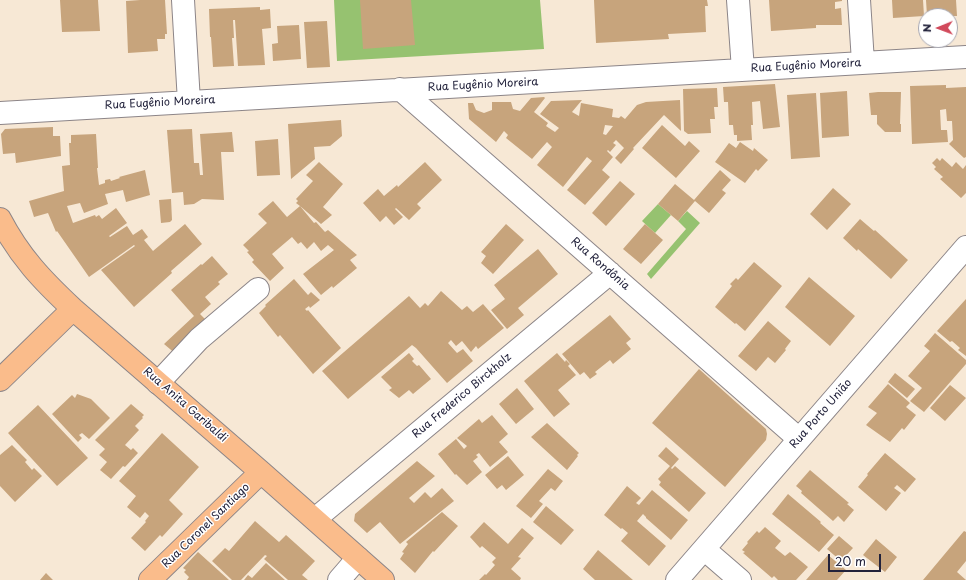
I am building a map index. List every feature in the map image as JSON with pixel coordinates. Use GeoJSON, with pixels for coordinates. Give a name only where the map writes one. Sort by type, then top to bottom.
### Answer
{"type":"FeatureCollection","features":[{"type":"Feature","properties":{"kind":"main road","name":"Rua Anita Garibaldi"},"geometry":{"type":"LineString","coordinates":[[0,219],[7,233],[24,258],[44,282],[383,580]]}},
{"type":"Feature","properties":{"kind":"main road"},"geometry":{"type":"LineString","coordinates":[[0,380],[73,309]]}},
{"type":"Feature","properties":{"kind":"main road","name":"Rua Coronel Santiago"},"geometry":{"type":"LineString","coordinates":[[150,580],[261,472]]}},
{"type":"Feature","properties":{"kind":"street"},"geometry":{"type":"LineString","coordinates":[[183,0],[189,102]]}},
{"type":"Feature","properties":{"kind":"street"},"geometry":{"type":"LineString","coordinates":[[738,0],[743,70]]}},
{"type":"Feature","properties":{"kind":"street"},"geometry":{"type":"LineString","coordinates":[[859,0],[863,62]]}},
{"type":"Feature","properties":{"kind":"street","name":"Rua Eugênio Moreira"},"geometry":{"type":"LineString","coordinates":[[0,113],[966,57]]}},
{"type":"Feature","properties":{"kind":"street","name":"Rua Rondônia"},"geometry":{"type":"LineString","coordinates":[[400,89],[799,439]]}},
{"type":"Feature","properties":{"kind":"street","name":"Rua Porto União"},"geometry":{"type":"LineString","coordinates":[[677,580],[966,247]]}},
{"type":"Feature","properties":{"kind":"street","name":"Rua Frederico Birckholz"},"geometry":{"type":"LineString","coordinates":[[315,519],[610,273]]}},
{"type":"Feature","properties":{"kind":"street"},"geometry":{"type":"LineString","coordinates":[[158,383],[199,339],[258,289]]}},
{"type":"Feature","properties":{"kind":"street"},"geometry":{"type":"LineString","coordinates":[[704,549],[740,580]]}},
{"type":"Feature","properties":{"kind":"street"},"geometry":{"type":"LineString","coordinates":[[338,580],[358,558]]}},
{"type":"Feature","properties":{"kind":"green space"},"geometry":{"type":"Polygon","coordinates":[[[334,0],[540,0],[544,49],[337,61],[334,0]]]}},
{"type":"Feature","properties":{"kind":"green space"},"geometry":{"type":"Polygon","coordinates":[[[658,204],[671,215],[655,233],[642,221],[658,204]]]}},
{"type":"Feature","properties":{"kind":"green space"},"geometry":{"type":"Polygon","coordinates":[[[687,211],[700,223],[651,279],[647,274],[686,229],[678,221],[687,211]]]}},
{"type":"Feature","properties":{"kind":"building"},"geometry":{"type":"Polygon","coordinates":[[[60,0],[98,0],[100,31],[62,32],[60,0]]]}},
{"type":"Feature","properties":{"kind":"building"},"geometry":{"type":"Polygon","coordinates":[[[165,0],[167,34],[165,34],[165,39],[157,39],[158,51],[128,53],[126,1],[165,0]]]}},
{"type":"Feature","properties":{"kind":"building"},"geometry":{"type":"Polygon","coordinates":[[[360,0],[411,0],[415,45],[363,49],[360,0]]]}},
{"type":"Feature","properties":{"kind":"building"},"geometry":{"type":"Polygon","coordinates":[[[594,0],[707,0],[708,6],[705,6],[706,32],[668,34],[669,39],[596,43],[594,0]]]}},
{"type":"Feature","properties":{"kind":"building"},"geometry":{"type":"Polygon","coordinates":[[[769,0],[842,0],[835,2],[835,9],[841,8],[842,25],[816,25],[816,28],[771,31],[769,0]]]}},
{"type":"Feature","properties":{"kind":"building"},"geometry":{"type":"Polygon","coordinates":[[[892,0],[923,0],[924,8],[918,8],[918,16],[893,18],[892,0]]]}},
{"type":"Feature","properties":{"kind":"building"},"geometry":{"type":"Polygon","coordinates":[[[926,0],[956,0],[956,8],[926,8],[926,0]]]}},
{"type":"Feature","properties":{"kind":"building"},"geometry":{"type":"Polygon","coordinates":[[[260,7],[260,10],[270,9],[271,28],[262,29],[265,65],[238,66],[235,20],[233,20],[234,38],[232,38],[234,66],[213,67],[209,9],[260,7]]]}},
{"type":"Feature","properties":{"kind":"building"},"geometry":{"type":"Polygon","coordinates":[[[327,21],[330,67],[307,68],[304,22],[327,21]]]}},
{"type":"Feature","properties":{"kind":"building"},"geometry":{"type":"Polygon","coordinates":[[[299,25],[301,59],[273,61],[272,44],[278,43],[277,26],[299,25]]]}},
{"type":"Feature","properties":{"kind":"building"},"geometry":{"type":"Polygon","coordinates":[[[775,84],[780,127],[763,129],[760,101],[752,102],[752,140],[737,141],[737,135],[734,135],[733,125],[729,125],[728,102],[724,102],[723,87],[775,84]]]}},
{"type":"Feature","properties":{"kind":"building"},"geometry":{"type":"Polygon","coordinates":[[[946,85],[946,88],[966,87],[966,157],[964,158],[949,144],[953,140],[952,121],[947,121],[946,109],[940,110],[941,130],[947,130],[948,142],[912,144],[910,86],[946,85]]]}},
{"type":"Feature","properties":{"kind":"building"},"geometry":{"type":"Polygon","coordinates":[[[717,88],[718,107],[714,107],[715,119],[710,119],[711,133],[688,134],[684,131],[683,89],[717,88]]]}},
{"type":"Feature","properties":{"kind":"building"},"geometry":{"type":"Polygon","coordinates":[[[847,91],[849,136],[822,138],[820,93],[847,91]]]}},
{"type":"Feature","properties":{"kind":"building"},"geometry":{"type":"Polygon","coordinates":[[[901,92],[901,132],[885,132],[877,124],[877,115],[871,115],[869,93],[901,92]]]}},
{"type":"Feature","properties":{"kind":"building"},"geometry":{"type":"Polygon","coordinates":[[[816,93],[820,157],[791,159],[787,95],[816,93]]]}},
{"type":"Feature","properties":{"kind":"building"},"geometry":{"type":"Polygon","coordinates":[[[531,98],[545,98],[534,112],[548,123],[546,126],[555,132],[559,128],[540,114],[551,101],[582,100],[572,112],[579,116],[581,103],[613,109],[612,117],[619,118],[621,116],[625,119],[637,105],[646,102],[680,100],[681,131],[664,115],[633,148],[634,149],[621,164],[615,158],[624,148],[616,140],[613,143],[616,145],[610,152],[608,150],[607,151],[613,157],[602,170],[610,177],[585,205],[567,190],[592,161],[587,157],[563,187],[537,165],[552,147],[547,142],[532,159],[506,138],[508,135],[504,131],[496,142],[469,119],[468,103],[473,103],[476,110],[484,113],[492,110],[492,102],[511,102],[513,109],[520,111],[531,98]],[[605,125],[603,134],[606,135],[613,126],[605,125]]]}},
{"type":"Feature","properties":{"kind":"building"},"geometry":{"type":"Polygon","coordinates":[[[341,120],[342,136],[330,146],[314,147],[315,159],[291,179],[288,124],[341,120]]]}},
{"type":"Feature","properties":{"kind":"building"},"geometry":{"type":"Polygon","coordinates":[[[662,125],[685,146],[689,141],[700,151],[676,178],[642,148],[662,125]]]}},
{"type":"Feature","properties":{"kind":"building"},"geometry":{"type":"Polygon","coordinates":[[[53,127],[53,136],[60,136],[61,156],[16,163],[15,153],[3,154],[1,134],[5,129],[53,127]]]}},
{"type":"Feature","properties":{"kind":"building"},"geometry":{"type":"Polygon","coordinates":[[[192,129],[194,163],[199,163],[200,175],[203,175],[200,134],[232,132],[234,152],[221,152],[224,200],[202,199],[194,204],[184,205],[183,192],[172,193],[167,130],[192,129]]]}},
{"type":"Feature","properties":{"kind":"building"},"geometry":{"type":"Polygon","coordinates":[[[96,134],[99,185],[105,183],[105,180],[110,179],[111,181],[120,178],[119,177],[145,170],[150,195],[126,202],[123,190],[105,194],[108,204],[84,213],[80,203],[67,206],[73,223],[95,215],[96,217],[99,215],[102,219],[116,208],[127,223],[109,236],[110,237],[127,226],[133,235],[142,229],[148,237],[144,240],[153,251],[185,224],[202,244],[171,271],[172,273],[134,307],[101,270],[135,246],[134,245],[89,277],[57,231],[56,232],[48,213],[34,217],[29,201],[64,191],[62,166],[70,165],[69,143],[71,143],[71,135],[96,134]]]}},
{"type":"Feature","properties":{"kind":"building"},"geometry":{"type":"Polygon","coordinates":[[[278,139],[280,175],[257,176],[255,141],[278,139]]]}},
{"type":"Feature","properties":{"kind":"building"},"geometry":{"type":"Polygon","coordinates":[[[740,142],[753,151],[754,148],[768,160],[758,171],[756,169],[745,183],[715,162],[729,143],[736,148],[740,142]]]}},
{"type":"Feature","properties":{"kind":"building"},"geometry":{"type":"Polygon","coordinates":[[[937,158],[940,161],[942,158],[952,167],[956,162],[963,169],[966,165],[966,193],[961,198],[940,179],[943,177],[934,169],[936,167],[932,163],[937,158]]]}},
{"type":"Feature","properties":{"kind":"building"},"geometry":{"type":"Polygon","coordinates":[[[319,162],[343,184],[323,207],[332,215],[321,224],[296,203],[298,201],[296,199],[313,181],[306,175],[319,162]]]}},
{"type":"Feature","properties":{"kind":"building"},"geometry":{"type":"Polygon","coordinates":[[[425,162],[442,180],[417,204],[421,208],[409,220],[396,208],[395,209],[403,217],[394,225],[386,216],[380,222],[363,203],[378,189],[384,196],[397,185],[398,187],[425,162]]]}},
{"type":"Feature","properties":{"kind":"building"},"geometry":{"type":"Polygon","coordinates":[[[720,170],[731,180],[722,190],[726,193],[709,213],[695,201],[678,221],[658,204],[675,184],[694,200],[720,170]]]}},
{"type":"Feature","properties":{"kind":"building"},"geometry":{"type":"Polygon","coordinates":[[[620,181],[635,194],[606,226],[592,213],[620,181]]]}},
{"type":"Feature","properties":{"kind":"building"},"geometry":{"type":"Polygon","coordinates":[[[833,188],[851,204],[827,230],[810,214],[833,188]]]}},
{"type":"Feature","properties":{"kind":"building"},"geometry":{"type":"Polygon","coordinates":[[[171,199],[172,220],[170,222],[161,223],[159,200],[171,199]]]}},
{"type":"Feature","properties":{"kind":"building"},"geometry":{"type":"Polygon","coordinates":[[[273,201],[287,217],[300,206],[314,223],[316,222],[325,232],[328,230],[357,255],[350,260],[357,268],[333,288],[332,286],[321,295],[303,274],[334,250],[328,245],[321,251],[314,242],[307,249],[301,242],[298,244],[292,237],[272,254],[284,268],[270,281],[252,262],[254,260],[247,252],[249,251],[243,245],[267,223],[258,214],[273,201]]]}},
{"type":"Feature","properties":{"kind":"building"},"geometry":{"type":"Polygon","coordinates":[[[860,219],[874,231],[875,230],[908,260],[891,279],[858,249],[857,251],[843,238],[860,219]]]}},
{"type":"Feature","properties":{"kind":"building"},"geometry":{"type":"Polygon","coordinates":[[[506,224],[524,240],[493,274],[481,263],[486,256],[481,252],[506,224]]]}},
{"type":"Feature","properties":{"kind":"building"},"geometry":{"type":"Polygon","coordinates":[[[645,224],[663,240],[641,264],[623,249],[645,224]]]}},
{"type":"Feature","properties":{"kind":"building"},"geometry":{"type":"Polygon","coordinates":[[[538,249],[558,274],[518,308],[524,315],[507,329],[491,310],[505,299],[494,285],[538,249]]]}},
{"type":"Feature","properties":{"kind":"building"},"geometry":{"type":"Polygon","coordinates":[[[212,256],[228,274],[218,282],[220,284],[205,297],[211,304],[200,314],[211,325],[177,355],[164,344],[194,316],[171,290],[212,256]]]}},
{"type":"Feature","properties":{"kind":"building"},"geometry":{"type":"Polygon","coordinates":[[[754,262],[782,286],[745,331],[715,307],[732,286],[730,284],[736,278],[738,280],[754,262]]]}},
{"type":"Feature","properties":{"kind":"building"},"geometry":{"type":"Polygon","coordinates":[[[809,277],[855,316],[830,346],[785,307],[809,277]]]}},
{"type":"Feature","properties":{"kind":"building"},"geometry":{"type":"Polygon","coordinates":[[[294,279],[308,295],[311,292],[320,300],[310,308],[309,306],[305,309],[307,311],[308,310],[341,348],[313,374],[280,335],[278,337],[259,313],[266,306],[265,305],[294,279]]]}},
{"type":"Feature","properties":{"kind":"building"},"geometry":{"type":"Polygon","coordinates":[[[441,291],[462,310],[467,306],[473,312],[483,304],[504,328],[478,349],[476,346],[471,352],[462,341],[456,346],[451,340],[448,343],[457,353],[463,349],[473,361],[447,383],[412,345],[348,399],[322,371],[409,296],[420,308],[425,303],[428,306],[441,291]]]}},
{"type":"Feature","properties":{"kind":"building"},"geometry":{"type":"Polygon","coordinates":[[[966,299],[966,356],[958,350],[960,348],[952,341],[950,342],[937,331],[966,299]]]}},
{"type":"Feature","properties":{"kind":"building"},"geometry":{"type":"Polygon","coordinates":[[[610,315],[631,339],[626,343],[631,349],[613,364],[610,360],[595,372],[597,374],[590,379],[584,372],[580,375],[562,354],[610,315]]]}},
{"type":"Feature","properties":{"kind":"building"},"geometry":{"type":"Polygon","coordinates":[[[768,321],[791,341],[785,349],[786,350],[775,363],[768,357],[756,371],[738,356],[768,321]]]}},
{"type":"Feature","properties":{"kind":"building"},"geometry":{"type":"Polygon","coordinates":[[[935,333],[966,360],[966,364],[924,412],[910,401],[922,388],[908,376],[930,351],[924,346],[935,333]]]}},
{"type":"Feature","properties":{"kind":"building"},"geometry":{"type":"Polygon","coordinates":[[[409,353],[414,359],[412,361],[417,366],[419,365],[431,379],[413,394],[409,390],[399,398],[389,390],[392,388],[381,377],[409,353]]]}},
{"type":"Feature","properties":{"kind":"building"},"geometry":{"type":"Polygon","coordinates":[[[557,353],[565,362],[566,360],[570,364],[568,366],[576,375],[558,390],[570,404],[554,417],[524,381],[557,353]]]}},
{"type":"Feature","properties":{"kind":"building"},"geometry":{"type":"Polygon","coordinates":[[[699,369],[766,429],[766,440],[725,487],[652,423],[699,369]]]}},
{"type":"Feature","properties":{"kind":"building"},"geometry":{"type":"Polygon","coordinates":[[[895,373],[915,389],[907,398],[888,382],[895,373]]]}},
{"type":"Feature","properties":{"kind":"building"},"geometry":{"type":"Polygon","coordinates":[[[888,384],[910,403],[906,407],[916,415],[904,430],[902,428],[890,442],[866,425],[877,413],[868,407],[888,384]]]}},
{"type":"Feature","properties":{"kind":"building"},"geometry":{"type":"Polygon","coordinates":[[[950,385],[966,398],[945,421],[930,408],[950,385]]]}},
{"type":"Feature","properties":{"kind":"building"},"geometry":{"type":"Polygon","coordinates":[[[517,388],[534,409],[516,424],[499,404],[517,388]]]}},
{"type":"Feature","properties":{"kind":"building"},"geometry":{"type":"Polygon","coordinates":[[[77,394],[91,399],[110,418],[89,439],[82,433],[79,435],[82,438],[78,442],[52,414],[72,395],[75,398],[77,394]]]}},
{"type":"Feature","properties":{"kind":"building"},"geometry":{"type":"Polygon","coordinates":[[[131,404],[144,415],[135,426],[139,430],[125,445],[131,450],[133,448],[138,453],[111,479],[100,470],[107,462],[99,455],[105,449],[95,440],[131,404]]]}},
{"type":"Feature","properties":{"kind":"building"},"geometry":{"type":"Polygon","coordinates":[[[38,405],[88,458],[57,486],[8,433],[38,405]]]}},
{"type":"Feature","properties":{"kind":"building"},"geometry":{"type":"Polygon","coordinates":[[[492,415],[508,434],[499,442],[508,452],[490,467],[479,453],[476,455],[478,457],[473,461],[482,472],[467,485],[456,474],[455,475],[438,454],[456,439],[464,449],[467,446],[457,438],[479,419],[482,423],[492,415]]]}},
{"type":"Feature","properties":{"kind":"building"},"geometry":{"type":"Polygon","coordinates":[[[547,423],[579,453],[567,470],[531,437],[547,423]]]}},
{"type":"Feature","properties":{"kind":"building"},"geometry":{"type":"Polygon","coordinates":[[[162,433],[199,467],[169,500],[183,514],[162,537],[160,535],[145,551],[131,538],[146,522],[145,521],[149,516],[145,512],[140,518],[127,507],[136,496],[119,481],[162,433]]]}},
{"type":"Feature","properties":{"kind":"building"},"geometry":{"type":"Polygon","coordinates":[[[12,445],[27,460],[25,462],[32,470],[34,468],[42,476],[15,502],[0,486],[0,455],[12,445]]]}},
{"type":"Feature","properties":{"kind":"building"},"geometry":{"type":"Polygon","coordinates":[[[666,447],[679,459],[671,468],[672,469],[675,466],[706,493],[689,512],[659,485],[661,482],[658,479],[670,466],[658,456],[666,447]]]}},
{"type":"Feature","properties":{"kind":"building"},"geometry":{"type":"Polygon","coordinates":[[[885,453],[916,479],[905,492],[897,485],[894,488],[901,493],[886,511],[858,487],[885,453]]]}},
{"type":"Feature","properties":{"kind":"building"},"geometry":{"type":"Polygon","coordinates":[[[508,456],[524,475],[506,490],[502,485],[497,489],[485,475],[508,456]]]}},
{"type":"Feature","properties":{"kind":"building"},"geometry":{"type":"Polygon","coordinates":[[[417,461],[435,476],[409,498],[414,503],[425,492],[431,498],[442,488],[454,501],[400,544],[380,522],[367,533],[354,521],[355,514],[417,461]]]}},
{"type":"Feature","properties":{"kind":"building"},"geometry":{"type":"Polygon","coordinates":[[[548,469],[563,481],[555,491],[551,488],[539,501],[543,504],[531,518],[516,506],[548,469]]]}},
{"type":"Feature","properties":{"kind":"building"},"geometry":{"type":"Polygon","coordinates":[[[810,470],[849,503],[847,504],[854,510],[844,522],[838,516],[833,521],[801,493],[802,491],[796,486],[810,470]]]}},
{"type":"Feature","properties":{"kind":"building"},"geometry":{"type":"Polygon","coordinates":[[[627,486],[641,498],[636,503],[639,505],[652,490],[688,520],[671,540],[643,514],[637,521],[666,546],[649,566],[621,541],[628,533],[604,515],[627,486]]]}},
{"type":"Feature","properties":{"kind":"building"},"geometry":{"type":"Polygon","coordinates":[[[788,494],[834,535],[819,552],[772,514],[788,494]]]}},
{"type":"Feature","properties":{"kind":"building"},"geometry":{"type":"Polygon","coordinates":[[[546,506],[574,530],[561,545],[533,522],[546,506]]]}},
{"type":"Feature","properties":{"kind":"building"},"geometry":{"type":"Polygon","coordinates":[[[442,512],[458,526],[434,552],[433,551],[415,573],[400,559],[404,553],[402,552],[408,544],[406,542],[442,512]]]}},
{"type":"Feature","properties":{"kind":"building"},"geometry":{"type":"Polygon","coordinates":[[[255,521],[279,542],[286,535],[315,561],[302,575],[308,580],[288,580],[264,559],[267,556],[265,555],[241,580],[232,580],[212,561],[225,548],[229,551],[255,521]]]}},
{"type":"Feature","properties":{"kind":"building"},"geometry":{"type":"Polygon","coordinates":[[[484,522],[508,544],[522,528],[534,538],[518,557],[521,558],[511,569],[521,578],[520,580],[479,580],[495,565],[492,562],[496,558],[482,546],[480,548],[470,537],[484,522]]]}},
{"type":"Feature","properties":{"kind":"building"},"geometry":{"type":"Polygon","coordinates":[[[765,527],[781,541],[775,548],[785,556],[790,552],[808,567],[796,580],[778,580],[774,576],[772,578],[743,553],[745,552],[742,550],[748,543],[747,542],[757,531],[759,533],[765,527]]]}},
{"type":"Feature","properties":{"kind":"building"},"geometry":{"type":"Polygon","coordinates":[[[964,531],[966,532],[966,561],[957,572],[966,580],[923,580],[964,531]]]}},
{"type":"Feature","properties":{"kind":"building"},"geometry":{"type":"Polygon","coordinates":[[[839,536],[853,548],[841,561],[827,549],[839,536]]]}},
{"type":"Feature","properties":{"kind":"building"},"geometry":{"type":"Polygon","coordinates":[[[876,539],[897,557],[885,572],[863,555],[876,539]]]}},
{"type":"Feature","properties":{"kind":"building"},"geometry":{"type":"Polygon","coordinates":[[[598,550],[633,580],[595,580],[583,569],[598,550]]]}},
{"type":"Feature","properties":{"kind":"building"},"geometry":{"type":"Polygon","coordinates":[[[198,552],[229,580],[187,580],[189,577],[184,572],[186,570],[183,568],[198,552]]]}},
{"type":"Feature","properties":{"kind":"building"},"geometry":{"type":"Polygon","coordinates":[[[828,555],[846,570],[837,580],[806,580],[828,555]]]}},
{"type":"Feature","properties":{"kind":"building"},"geometry":{"type":"Polygon","coordinates":[[[266,563],[285,580],[244,580],[248,575],[252,578],[266,563]]]}},
{"type":"Feature","properties":{"kind":"building"},"geometry":{"type":"Polygon","coordinates":[[[46,573],[53,580],[40,580],[46,573]]]}}]}
